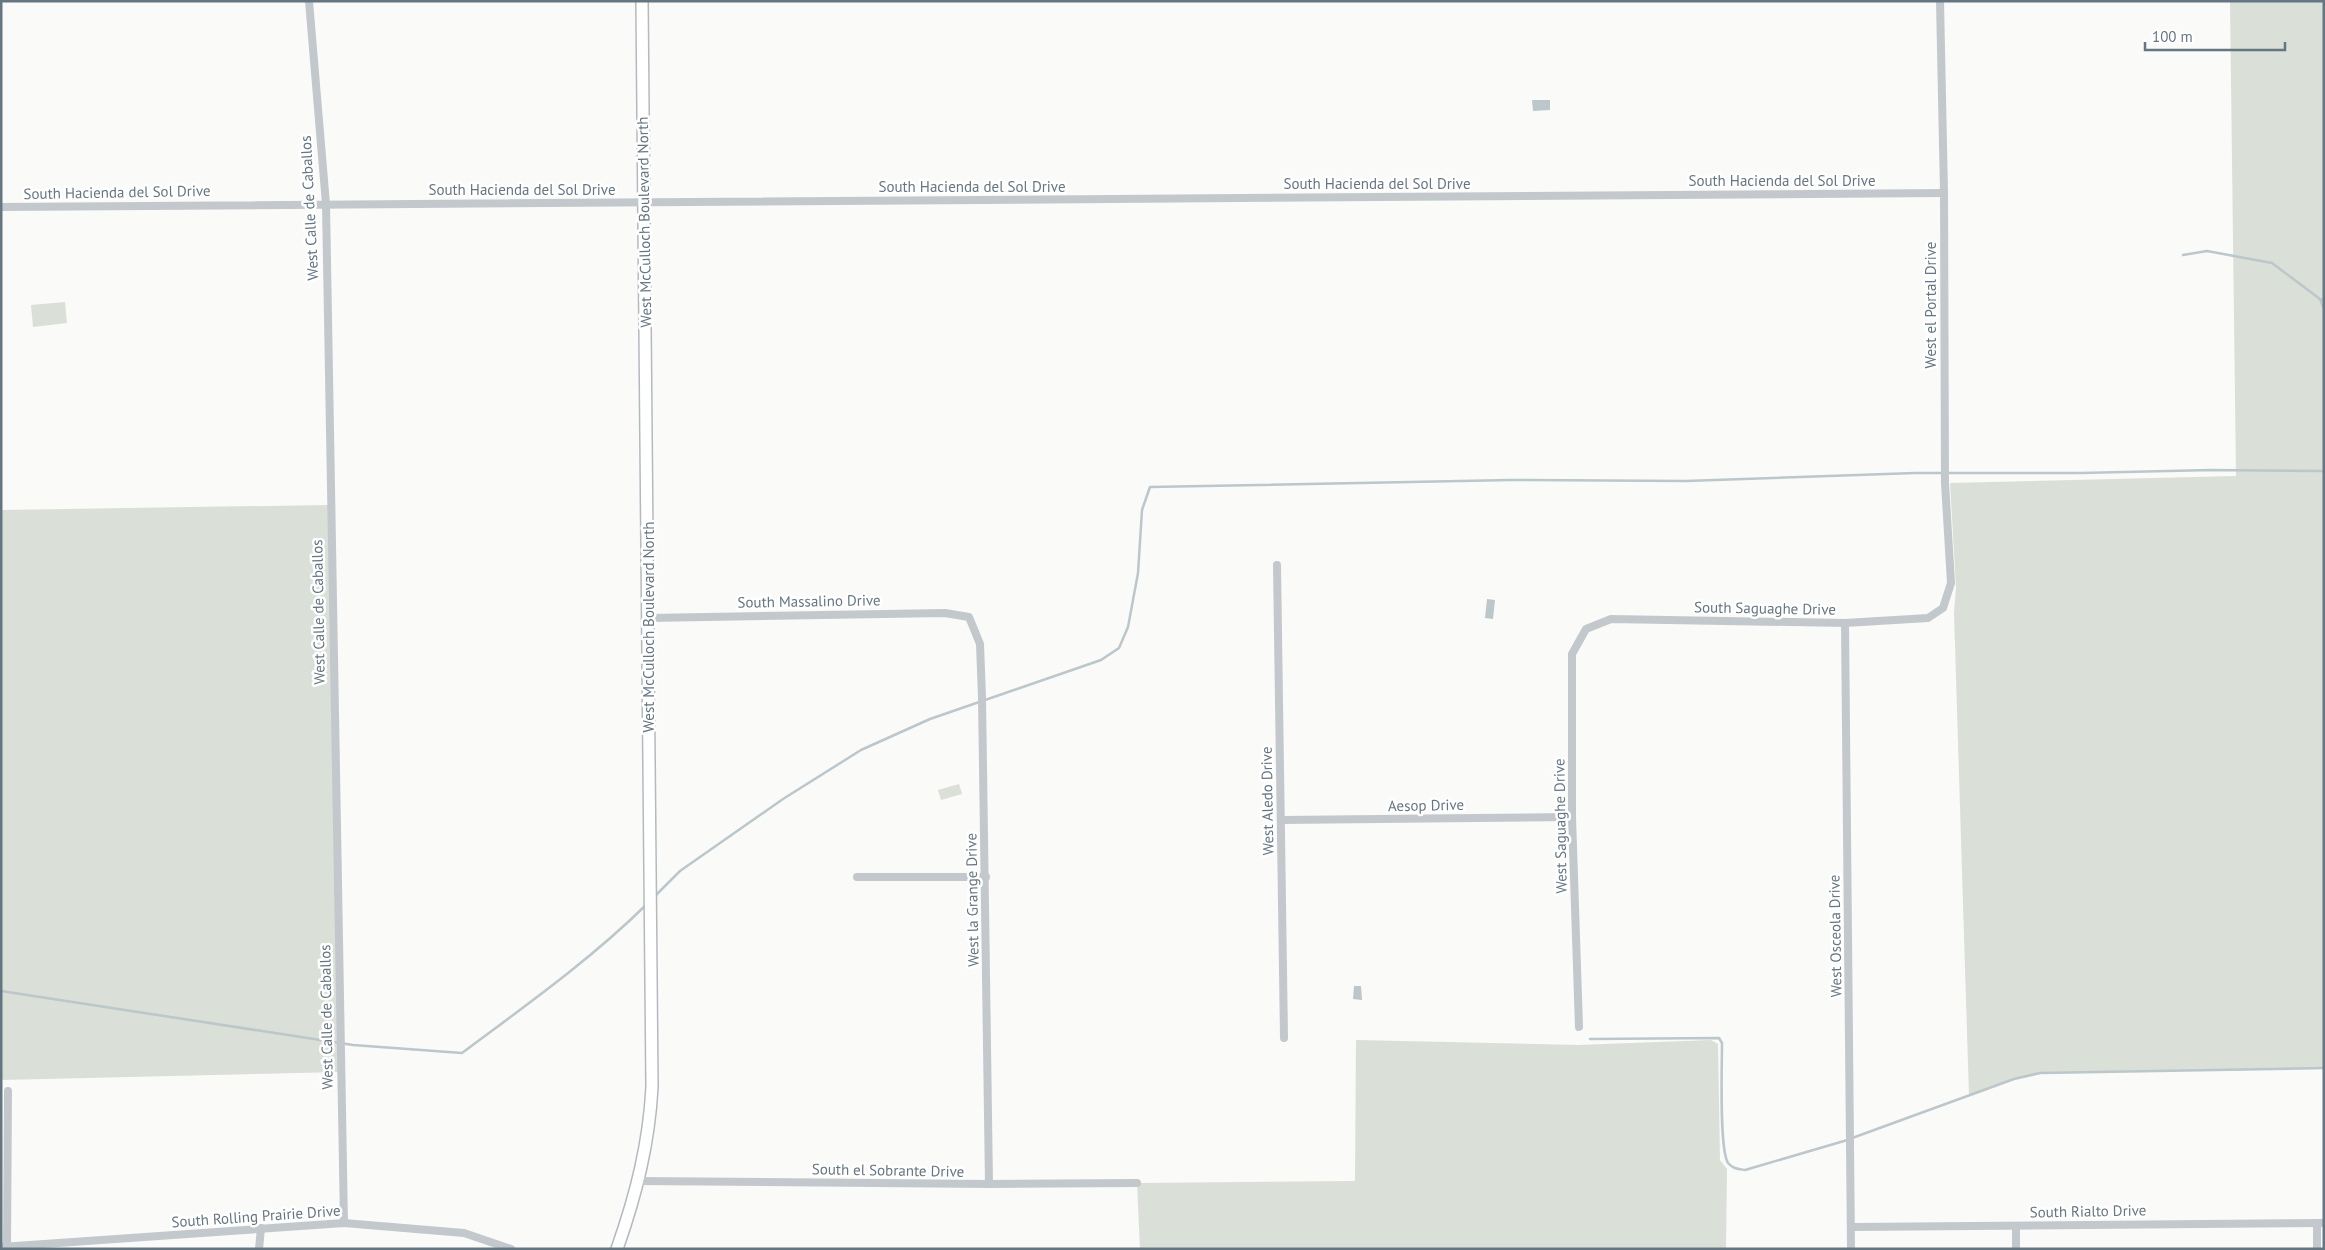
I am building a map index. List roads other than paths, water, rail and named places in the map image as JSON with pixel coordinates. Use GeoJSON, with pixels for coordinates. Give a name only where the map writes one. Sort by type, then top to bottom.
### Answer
{"type":"FeatureCollection","features":[{"type":"Feature","properties":{"kind":"main road","name":"West McCulloch Boulevard North"},"geometry":{"type":"LineString","coordinates":[[616,1249],[639,1181],[649,1131],[652,1087],[642,1]]}},
{"type":"Feature","properties":{"kind":"street","name":"West Calle de Caballos"},"geometry":{"type":"LineString","coordinates":[[309,1],[326,204],[344,1223]]}},
{"type":"Feature","properties":{"kind":"street","name":"West el Portal Drive"},"geometry":{"type":"LineString","coordinates":[[1940,1],[1944,193],[1945,483],[1951,583],[1943,608]]}},
{"type":"Feature","properties":{"kind":"street","name":"South Hacienda del Sol Drive"},"geometry":{"type":"LineString","coordinates":[[1,207],[1944,193]]}},
{"type":"Feature","properties":{"kind":"street","name":"West Aledo Drive"},"geometry":{"type":"LineString","coordinates":[[1277,565],[1284,1038]]}},
{"type":"Feature","properties":{"kind":"street","name":"South Saguaghe Drive"},"geometry":{"type":"LineString","coordinates":[[1586,629],[1611,619],[1845,623],[1928,618],[1943,608]]}},
{"type":"Feature","properties":{"kind":"street","name":"South Massalino Drive"},"geometry":{"type":"LineString","coordinates":[[648,618],[945,613],[970,617]]}},
{"type":"Feature","properties":{"kind":"street","name":"West la Grange Drive"},"geometry":{"type":"LineString","coordinates":[[970,617],[980,644],[986,877],[989,1184]]}},
{"type":"Feature","properties":{"kind":"street","name":"West Osceola Drive"},"geometry":{"type":"LineString","coordinates":[[1845,623],[1851,1249]]}},
{"type":"Feature","properties":{"kind":"street","name":"West Saguaghe Drive"},"geometry":{"type":"LineString","coordinates":[[1579,1027],[1572,816],[1572,654],[1586,629]]}},
{"type":"Feature","properties":{"kind":"street","name":"Aesop Drive"},"geometry":{"type":"LineString","coordinates":[[1281,820],[1572,816]]}},
{"type":"Feature","properties":{"kind":"street"},"geometry":{"type":"LineString","coordinates":[[857,877],[986,877]]}},
{"type":"Feature","properties":{"kind":"street"},"geometry":{"type":"LineString","coordinates":[[4,1247],[8,1091]]}},
{"type":"Feature","properties":{"kind":"street","name":"South el Sobrante Drive"},"geometry":{"type":"LineString","coordinates":[[639,1181],[989,1184],[1137,1183]]}},
{"type":"Feature","properties":{"kind":"street","name":"South Rolling Prairie Drive"},"geometry":{"type":"LineString","coordinates":[[4,1247],[344,1223],[464,1233],[511,1249]]}},
{"type":"Feature","properties":{"kind":"street"},"geometry":{"type":"LineString","coordinates":[[2317,1249],[2320,1223]]}},
{"type":"Feature","properties":{"kind":"street","name":"South Rialto Drive"},"geometry":{"type":"LineString","coordinates":[[1852,1227],[2320,1223]]}},
{"type":"Feature","properties":{"kind":"street"},"geometry":{"type":"LineString","coordinates":[[2016,1226],[2016,1249]]}},
{"type":"Feature","properties":{"kind":"street"},"geometry":{"type":"LineString","coordinates":[[260,1249],[261,1228]]}},
{"type":"Feature","properties":{"kind":"waterway"},"geometry":{"type":"LineString","coordinates":[[2183,255],[2207,251],[2272,263],[2320,299],[2324,300]]}},
{"type":"Feature","properties":{"kind":"waterway"},"geometry":{"type":"LineString","coordinates":[[2320,299],[2324,309]]}},
{"type":"Feature","properties":{"kind":"waterway"},"geometry":{"type":"LineString","coordinates":[[655,896],[680,871],[783,799],[861,750],[930,719],[1101,660],[1119,648],[1128,627],[1138,573],[1142,510],[1150,487],[1511,480],[1686,481],[1915,473],[2081,473],[2211,470],[2324,471]]}},
{"type":"Feature","properties":{"kind":"waterway"},"geometry":{"type":"LineString","coordinates":[[1,991],[353,1045],[462,1053],[580,964],[646,905]]}},
{"type":"Feature","properties":{"kind":"waterway"},"geometry":{"type":"LineString","coordinates":[[1590,1039],[1719,1038],[1722,1043],[1722,1125],[1725,1155],[1730,1165],[1745,1170],[1844,1141],[2014,1079],[2040,1073],[2324,1068]]}}]}
